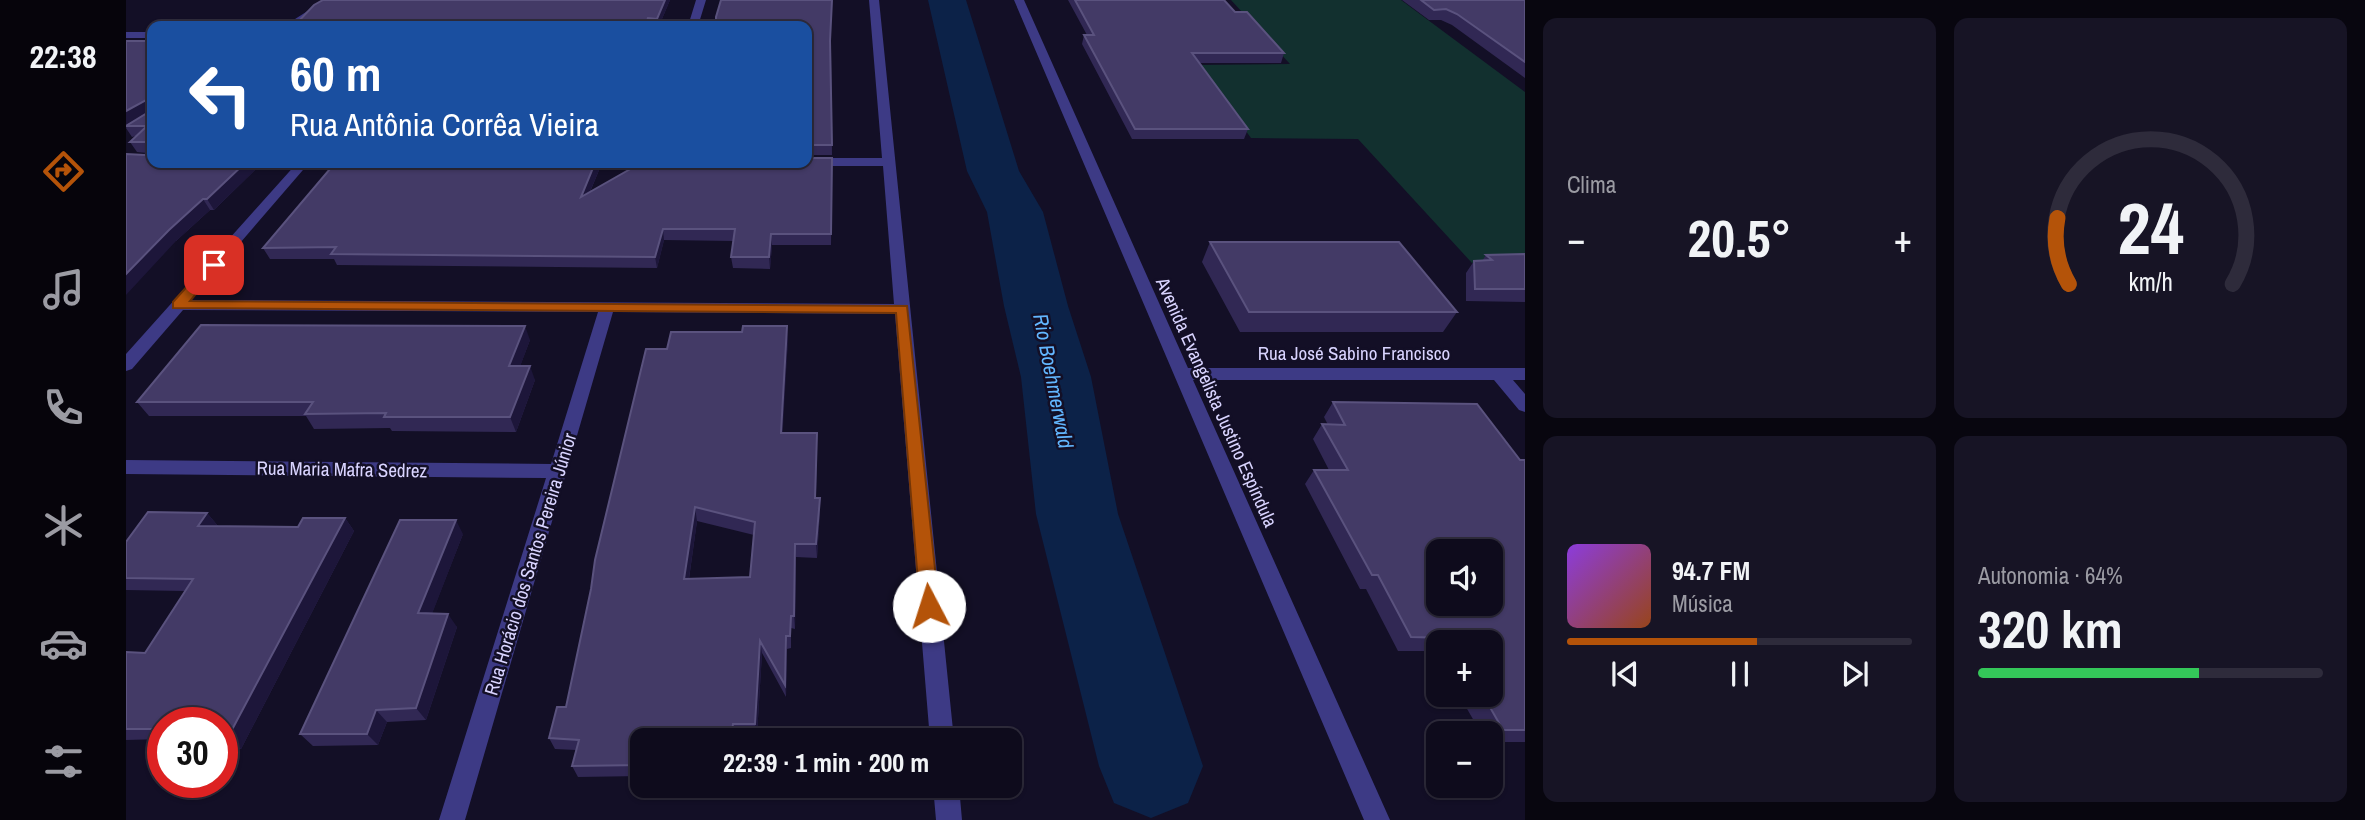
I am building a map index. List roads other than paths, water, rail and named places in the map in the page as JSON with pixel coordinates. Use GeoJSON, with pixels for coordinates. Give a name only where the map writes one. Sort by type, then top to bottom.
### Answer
{"type":"FeatureCollection","features":[{"type":"Feature","properties":{"kind":"street"},"geometry":{"type":"LineString","coordinates":[[297,21],[331,0]]}},
{"type":"Feature","properties":{"kind":"street"},"geometry":{"type":"LineString","coordinates":[[695,21],[701,0]]}},
{"type":"Feature","properties":{"kind":"street"},"geometry":{"type":"LineString","coordinates":[[874,0],[941,728]]}},
{"type":"Feature","properties":{"kind":"street","name":"Avenida Evangelista Justino Espíndula"},"geometry":{"type":"LineString","coordinates":[[1019,0],[1377,820]]}},
{"type":"Feature","properties":{"kind":"street"},"geometry":{"type":"LineString","coordinates":[[126,35],[147,35]]}},
{"type":"Feature","properties":{"kind":"street"},"geometry":{"type":"LineString","coordinates":[[812,162],[889,162]]}},
{"type":"Feature","properties":{"kind":"street"},"geometry":{"type":"LineString","coordinates":[[126,365],[299,168]]}},
{"type":"Feature","properties":{"kind":"street"},"geometry":{"type":"LineString","coordinates":[[178,305],[902,309]]}},
{"type":"Feature","properties":{"kind":"street","name":"Rua Horácio dos Santos Pereira Júnior"},"geometry":{"type":"LineString","coordinates":[[452,820],[607,308]]}},
{"type":"Feature","properties":{"kind":"street","name":"Rua José Sabino Francisco"},"geometry":{"type":"LineString","coordinates":[[1182,374],[1525,374]]}},
{"type":"Feature","properties":{"kind":"street"},"geometry":{"type":"LineString","coordinates":[[1499,374],[1525,406]]}},
{"type":"Feature","properties":{"kind":"street","name":"Rua Maria Mafra Sedrez"},"geometry":{"type":"LineString","coordinates":[[126,467],[558,471]]}},
{"type":"Feature","properties":{"kind":"street"},"geometry":{"type":"LineString","coordinates":[[947,798],[949,820]]}},
{"type":"Feature","properties":{"kind":"waterway","name":"Rio Boehmerwald"},"geometry":{"type":"LineString","coordinates":[[947,0],[993,171],[1015,212],[1036,306],[1056,377],[1077,514],[1151,766]]}}]}
